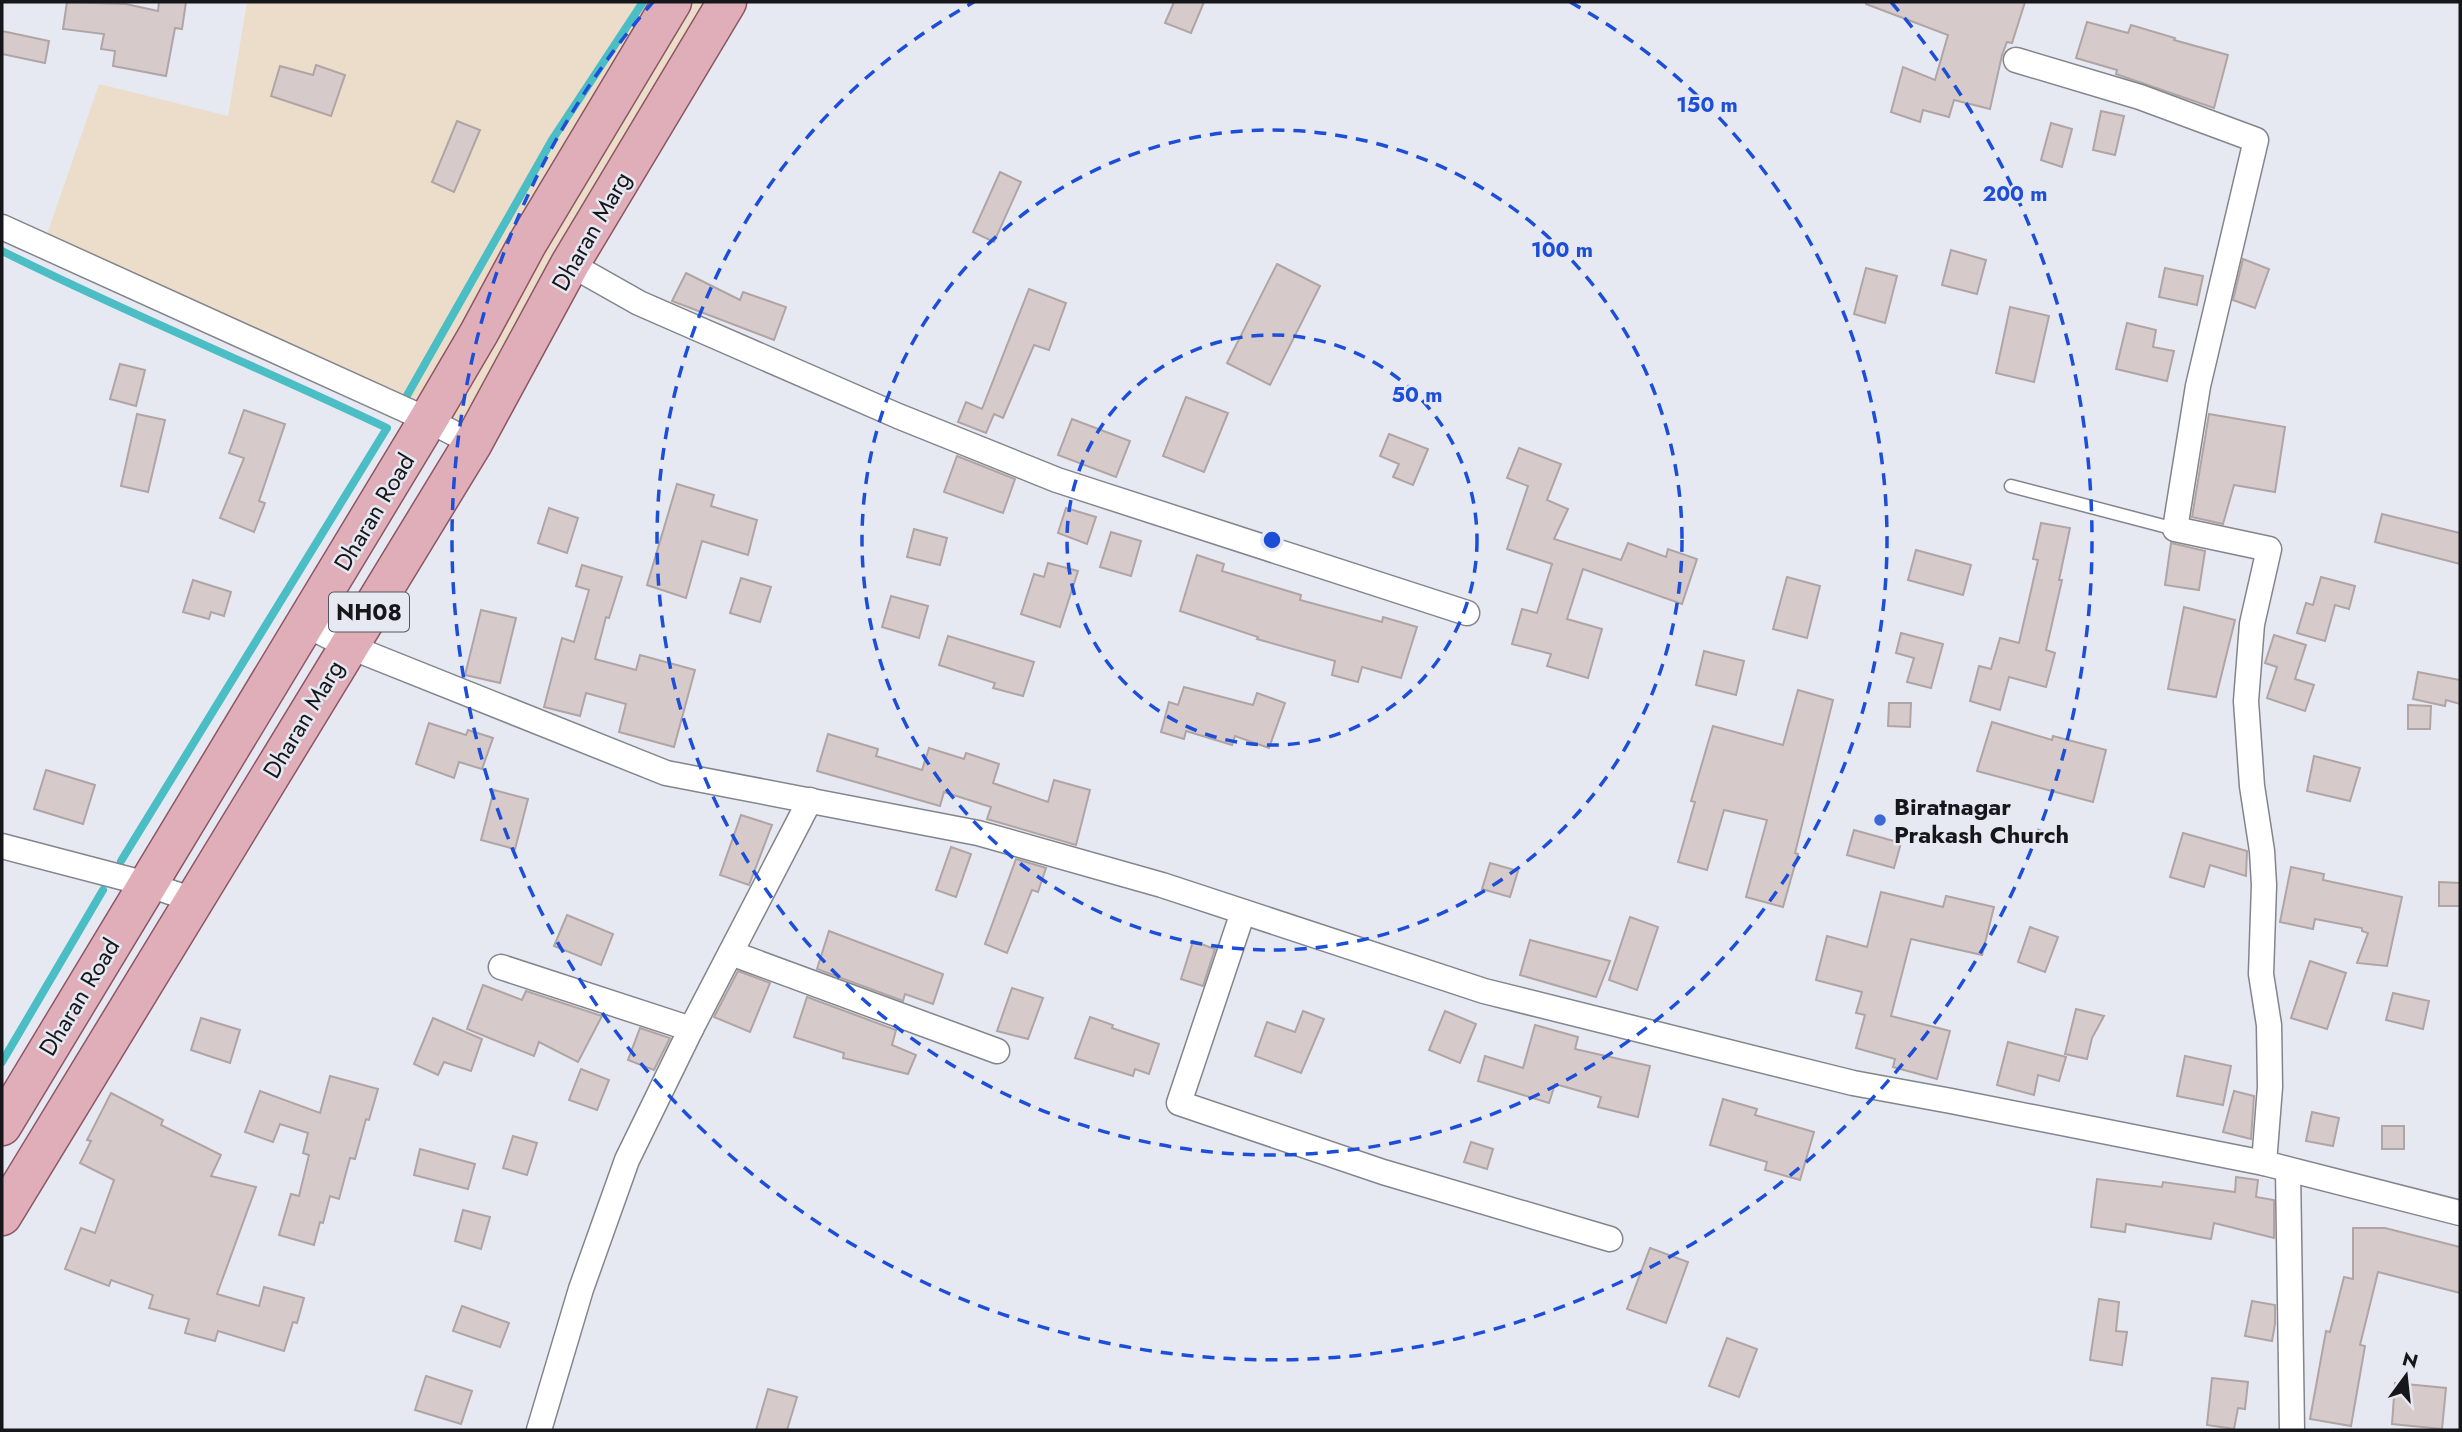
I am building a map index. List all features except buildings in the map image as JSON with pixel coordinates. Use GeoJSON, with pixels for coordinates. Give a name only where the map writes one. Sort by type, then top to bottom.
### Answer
{"type":"FeatureCollection","features":[{"type":"Feature","properties":{"kind":"main road","name":"Dharan Road"},"geometry":{"type":"LineString","coordinates":[[2,1126],[428,421],[527,244],[672,2]]}},
{"type":"Feature","properties":{"kind":"main road","name":"Dharan Marg"},"geometry":{"type":"LineString","coordinates":[[2,1216],[473,443],[570,264],[727,2]]}},
{"type":"Feature","properties":{"kind":"street"},"geometry":{"type":"LineString","coordinates":[[2016,60],[2140,97],[2256,140],[2198,386],[2175,528],[2269,550],[2252,624],[2246,701],[2252,786],[2264,886],[2261,974],[2269,1025],[2270,1087],[2264,1163]]}},
{"type":"Feature","properties":{"kind":"street"},"geometry":{"type":"LineString","coordinates":[[2,227],[473,443]]}},
{"type":"Feature","properties":{"kind":"street"},"geometry":{"type":"LineString","coordinates":[[570,264],[639,303],[898,416],[1056,480],[1467,613]]}},
{"type":"Feature","properties":{"kind":"street"},"geometry":{"type":"LineString","coordinates":[[306,625],[348,646],[666,773],[978,833],[1162,885],[1483,991],[1853,1083],[2264,1163],[2460,1213]]}},
{"type":"Feature","properties":{"kind":"street"},"geometry":{"type":"LineString","coordinates":[[539,1430],[581,1289],[626,1160],[810,800]]}},
{"type":"Feature","properties":{"kind":"street"},"geometry":{"type":"LineString","coordinates":[[2,846],[147,884],[193,900]]}},
{"type":"Feature","properties":{"kind":"street"},"geometry":{"type":"LineString","coordinates":[[1243,912],[1179,1103],[1383,1172],[1610,1239]]}},
{"type":"Feature","properties":{"kind":"street"},"geometry":{"type":"LineString","coordinates":[[732,953],[997,1051]]}},
{"type":"Feature","properties":{"kind":"street"},"geometry":{"type":"LineString","coordinates":[[500,967],[691,1029]]}},
{"type":"Feature","properties":{"kind":"street"},"geometry":{"type":"LineString","coordinates":[[2288,1170],[2292,1430]]}},
{"type":"Feature","properties":{"kind":"lane"},"geometry":{"type":"LineString","coordinates":[[2011,486],[2175,528]]}},
{"type":"Feature","properties":{"kind":"shaded area"},"geometry":{"type":"Polygon","coordinates":[[[247,2],[727,2],[473,443],[43,246],[99,84],[228,116],[247,2]]]}},
{"type":"Feature","properties":{"kind":"waterway"},"geometry":{"type":"LineString","coordinates":[[405,399],[552,140],[643,2]]}},
{"type":"Feature","properties":{"kind":"waterway"},"geometry":{"type":"LineString","coordinates":[[2,251],[97,297],[387,428],[121,861]]}},
{"type":"Feature","properties":{"kind":"waterway"},"geometry":{"type":"LineString","coordinates":[[2,1062],[103,890]]}},
{"type":"Feature","properties":{"kind":"place","name":"Biratnagar Prakash Church"},"geometry":{"type":"Point","coordinates":[1880,820]}}]}
